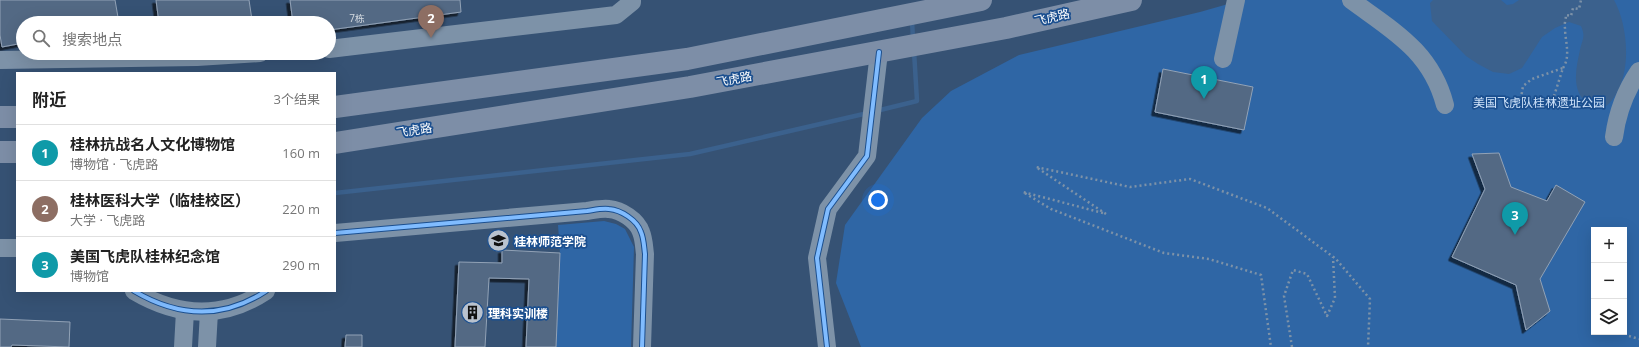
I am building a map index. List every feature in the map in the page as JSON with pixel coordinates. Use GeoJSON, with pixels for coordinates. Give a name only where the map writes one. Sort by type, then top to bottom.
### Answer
{"type":"FeatureCollection","features":[{"type":"Feature","properties":{"kind":"main road"},"geometry":{"type":"LineString","coordinates":[[336,107],[687,59],[981,0]]}},
{"type":"Feature","properties":{"kind":"main road","name":"飞虎路"},"geometry":{"type":"LineString","coordinates":[[336,142],[690,87],[1006,28],[1131,0]]}},
{"type":"Feature","properties":{"kind":"main road"},"geometry":{"type":"LineString","coordinates":[[0,117],[16,117]]}},
{"type":"Feature","properties":{"kind":"main road"},"geometry":{"type":"LineString","coordinates":[[0,152],[16,152]]}},
{"type":"Feature","properties":{"kind":"street"},"geometry":{"type":"LineString","coordinates":[[336,48],[616,15],[632,2],[632,0]]}},
{"type":"Feature","properties":{"kind":"street"},"geometry":{"type":"LineString","coordinates":[[1223,60],[1236,0]]}},
{"type":"Feature","properties":{"kind":"street"},"geometry":{"type":"LineString","coordinates":[[1351,0],[1403,38],[1424,58],[1436,79],[1445,105]]}},
{"type":"Feature","properties":{"kind":"street"},"geometry":{"type":"LineString","coordinates":[[827,347],[817,258],[828,210],[867,156],[878,52]]}},
{"type":"Feature","properties":{"kind":"street"},"geometry":{"type":"LineString","coordinates":[[0,60],[16,60]]}},
{"type":"Feature","properties":{"kind":"street"},"geometry":{"type":"LineString","coordinates":[[1614,136],[1620,110],[1639,71]]}},
{"type":"Feature","properties":{"kind":"street"},"geometry":{"type":"LineString","coordinates":[[336,233],[594,210],[609,209],[618,212],[628,216],[636,224],[641,231],[644,244],[642,347]]}},
{"type":"Feature","properties":{"kind":"street"},"geometry":{"type":"LineString","coordinates":[[0,248],[16,248]]}},
{"type":"Feature","properties":{"kind":"street"},"geometry":{"type":"LineString","coordinates":[[136,292],[164,306],[185,312],[209,312],[255,298],[264,292]]}},
{"type":"Feature","properties":{"kind":"street"},"geometry":{"type":"LineString","coordinates":[[184,347],[185,312]]}},
{"type":"Feature","properties":{"kind":"street"},"geometry":{"type":"LineString","coordinates":[[208,347],[209,312]]}},
{"type":"Feature","properties":{"kind":"path"},"geometry":{"type":"LineString","coordinates":[[1554,107],[1554,96],[1567,56],[1567,40],[1564,28],[1566,15],[1571,16],[1573,8],[1579,9],[1580,0]]}},
{"type":"Feature","properties":{"kind":"path"},"geometry":{"type":"LineString","coordinates":[[1520,104],[1523,86],[1532,79],[1563,68]]}},
{"type":"Feature","properties":{"kind":"path"},"geometry":{"type":"LineString","coordinates":[[1271,347],[1261,275],[1209,259],[1164,253],[1051,209],[1023,192],[1106,214],[1036,167],[1130,188],[1190,179],[1267,208],[1333,257],[1370,299],[1368,347]]}},
{"type":"Feature","properties":{"kind":"path"},"geometry":{"type":"LineString","coordinates":[[1292,347],[1284,296],[1293,270],[1307,274],[1328,316],[1335,298],[1333,257]]}},
{"type":"Feature","properties":{"kind":"path"},"geometry":{"type":"LineString","coordinates":[[1629,336],[1639,338]]}},
{"type":"Feature","properties":{"kind":"green space","name":"美国飞虎队桂林遗址公园"},"geometry":{"type":"Polygon","coordinates":[[[1242,0],[1639,0],[1639,347],[861,347],[836,283],[845,225],[922,118],[951,91],[1019,55],[1200,12],[1242,0]]]}},
{"type":"Feature","properties":{"kind":"green space"},"geometry":{"type":"Polygon","coordinates":[[[604,221],[616,224],[625,229],[634,247],[631,347],[556,347],[560,253],[558,225],[604,221]]]}},
{"type":"Feature","properties":{"kind":"shaded area"},"geometry":{"type":"Polygon","coordinates":[[[1433,0],[1501,0],[1507,5],[1513,4],[1519,0],[1614,0],[1619,12],[1626,41],[1624,71],[1620,85],[1614,97],[1605,107],[1593,106],[1584,100],[1579,94],[1576,72],[1583,33],[1581,26],[1569,22],[1555,28],[1542,37],[1522,68],[1509,74],[1493,72],[1466,56],[1432,21],[1430,3],[1433,0]]]}},
{"type":"Feature","properties":{"kind":"building"},"geometry":{"type":"Polygon","coordinates":[[[0,0],[115,0],[118,16],[16,16],[16,44],[2,47],[0,35],[0,0]]]}},
{"type":"Feature","properties":{"kind":"building"},"geometry":{"type":"Polygon","coordinates":[[[156,0],[249,0],[251,16],[158,16],[156,0]]]}},
{"type":"Feature","properties":{"kind":"building"},"geometry":{"type":"Polygon","coordinates":[[[290,0],[460,0],[461,12],[336,29],[336,16],[292,16],[290,0]]]}},
{"type":"Feature","properties":{"kind":"building"},"geometry":{"type":"Polygon","coordinates":[[[1163,69],[1253,87],[1244,130],[1155,112],[1163,69]]]}},
{"type":"Feature","properties":{"kind":"building"},"geometry":{"type":"Polygon","coordinates":[[[1499,153],[1511,187],[1547,201],[1556,185],[1585,202],[1540,279],[1550,311],[1526,330],[1516,285],[1452,257],[1485,189],[1472,154],[1499,153]]]}},
{"type":"Feature","properties":{"kind":"building","name":"理科实训楼"},"geometry":{"type":"Polygon","coordinates":[[[502,250],[560,253],[556,347],[526,347],[529,279],[489,278],[485,347],[455,347],[459,262],[502,263],[502,250]]]}},
{"type":"Feature","properties":{"kind":"building"},"geometry":{"type":"Polygon","coordinates":[[[0,319],[70,322],[69,347],[12,345],[11,347],[0,347],[0,319]]]}},
{"type":"Feature","properties":{"kind":"building"},"geometry":{"type":"Polygon","coordinates":[[[346,335],[362,335],[362,347],[345,347],[346,335]]]}},
{"type":"Feature","properties":{"kind":"waterway"},"geometry":{"type":"LineString","coordinates":[[912,20],[913,40]]}},
{"type":"Feature","properties":{"kind":"waterway"},"geometry":{"type":"LineString","coordinates":[[876,111],[917,101],[914,51]]}},
{"type":"Feature","properties":{"kind":"waterway"},"geometry":{"type":"LineString","coordinates":[[336,193],[690,154],[868,113]]}},
{"type":"Feature","properties":{"kind":"cycle path"},"geometry":{"type":"LineString","coordinates":[[827,347],[817,258],[828,209],[867,156],[879,52]]}},
{"type":"Feature","properties":{"kind":"cycle path"},"geometry":{"type":"LineString","coordinates":[[336,233],[601,209],[618,211],[628,216],[636,223],[643,240],[645,254],[642,347]]}},
{"type":"Feature","properties":{"kind":"cycle path"},"geometry":{"type":"LineString","coordinates":[[136,292],[150,300],[167,306],[200,312],[216,311],[233,307],[264,292]]}},
{"type":"Feature","properties":{"kind":"place","name":"桂林医科大学（临桂校区）"},"geometry":{"type":"Point","coordinates":[431,38]}},
{"type":"Feature","properties":{"kind":"place","name":"桂林抗战名人文化博物馆"},"geometry":{"type":"Point","coordinates":[1204,99]}},
{"type":"Feature","properties":{"kind":"place","name":"美国飞虎队桂林纪念馆"},"geometry":{"type":"Point","coordinates":[1515,235]}},
{"type":"Feature","properties":{"kind":"place","name":"桂林师范学院"},"geometry":{"type":"Point","coordinates":[498,241]}},
{"type":"Feature","properties":{"kind":"place","name":"理科实训楼"},"geometry":{"type":"Point","coordinates":[472,313]}}]}
